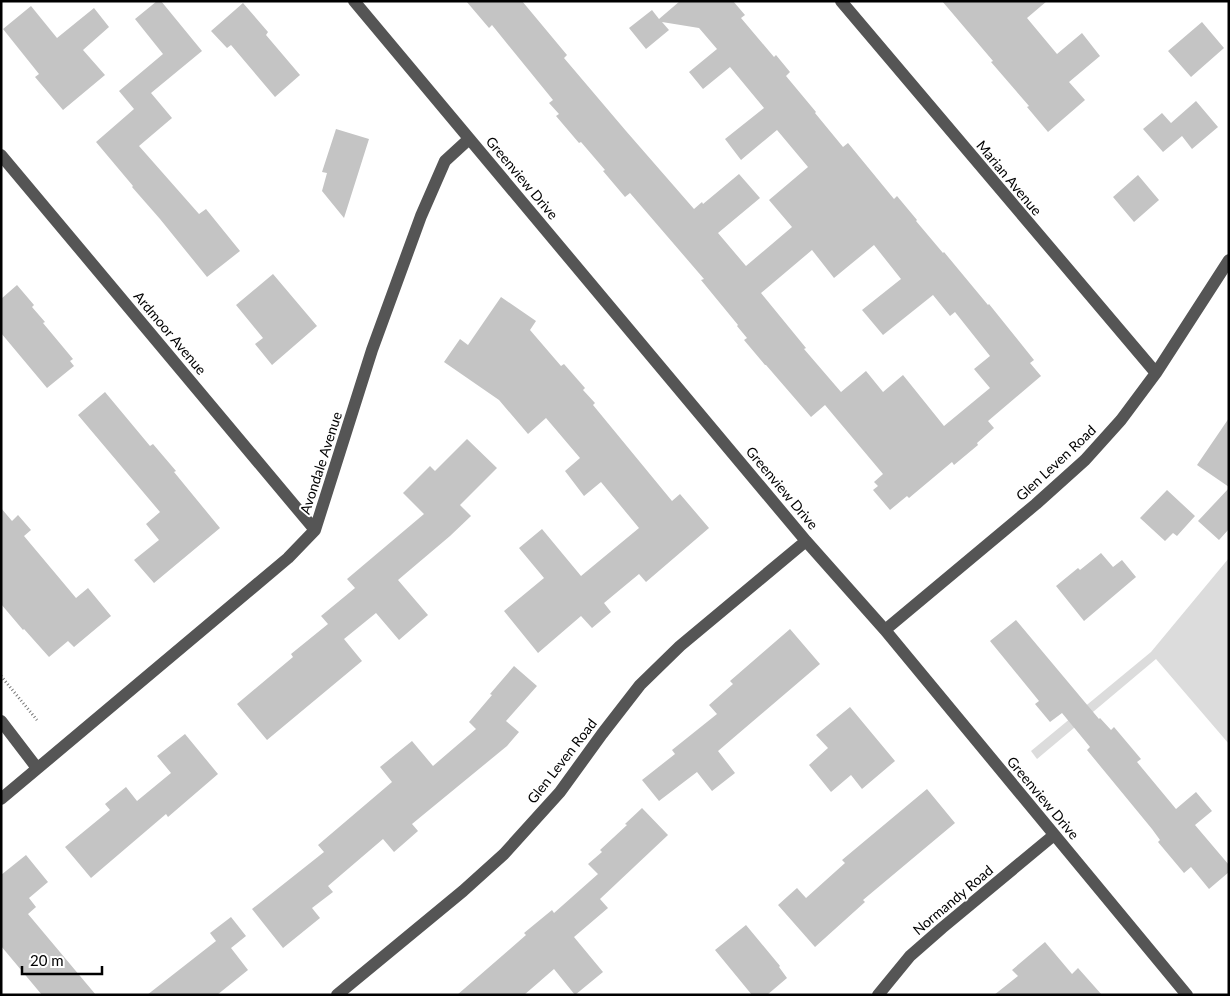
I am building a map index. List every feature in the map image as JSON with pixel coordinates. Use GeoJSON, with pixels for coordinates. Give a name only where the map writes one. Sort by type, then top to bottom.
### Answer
{"type":"FeatureCollection","features":[{"type":"Feature","properties":{"kind":"street","name":"Greenview Drive"},"geometry":{"type":"LineString","coordinates":[[354,1],[806,541],[885,630],[1187,995]]}},
{"type":"Feature","properties":{"kind":"street","name":"Marian Avenue"},"geometry":{"type":"LineString","coordinates":[[840,1],[1156,373]]}},
{"type":"Feature","properties":{"kind":"street","name":"Avondale Avenue"},"geometry":{"type":"LineString","coordinates":[[1,799],[288,558],[315,530],[372,350],[421,216],[445,161],[469,139]]}},
{"type":"Feature","properties":{"kind":"street","name":"Ardmoor Avenue"},"geometry":{"type":"LineString","coordinates":[[1,155],[315,530]]}},
{"type":"Feature","properties":{"kind":"street","name":"Glen Leven Road"},"geometry":{"type":"LineString","coordinates":[[885,630],[1036,504],[1085,460],[1121,420],[1156,373],[1229,260]]}},
{"type":"Feature","properties":{"kind":"street","name":"Glen Leven Road"},"geometry":{"type":"LineString","coordinates":[[337,995],[463,891],[504,854],[560,792],[640,685],[680,646],[806,541]]}},
{"type":"Feature","properties":{"kind":"street"},"geometry":{"type":"LineString","coordinates":[[1,721],[37,768]]}},
{"type":"Feature","properties":{"kind":"street","name":"Normandy Road"},"geometry":{"type":"LineString","coordinates":[[878,995],[910,956],[1054,835]]}},
{"type":"Feature","properties":{"kind":"path"},"geometry":{"type":"LineString","coordinates":[[1,676],[37,720]]}},
{"type":"Feature","properties":{"kind":"shaded area"},"geometry":{"type":"Polygon","coordinates":[[[1229,558],[1229,744],[1156,659],[1037,759],[1031,751],[1151,652],[1229,558]]]}},
{"type":"Feature","properties":{"kind":"building"},"geometry":{"type":"Polygon","coordinates":[[[157,1],[161,1],[202,51],[151,93],[172,118],[139,146],[199,214],[206,209],[240,251],[207,277],[96,142],[134,109],[119,91],[163,54],[135,19],[157,1]]]}},
{"type":"Feature","properties":{"kind":"building"},"geometry":{"type":"Polygon","coordinates":[[[466,1],[522,1],[567,55],[564,58],[694,209],[702,202],[703,204],[739,174],[760,198],[718,233],[746,266],[792,227],[769,200],[808,167],[777,130],[741,160],[725,139],[764,108],[730,67],[703,89],[689,72],[717,49],[699,28],[662,22],[669,30],[646,49],[629,28],[652,10],[659,19],[680,1],[733,1],[745,15],[741,18],[774,57],[776,55],[790,72],[786,76],[815,113],[843,147],[848,143],[894,199],[897,196],[1034,360],[1030,363],[1041,376],[988,421],[994,428],[977,443],[978,445],[954,465],[952,462],[909,498],[907,496],[890,510],[873,490],[878,486],[874,482],[883,474],[825,405],[811,417],[765,365],[744,340],[747,338],[738,325],[701,280],[704,279],[630,193],[625,197],[603,171],[605,170],[556,116],[559,114],[549,103],[553,100],[492,25],[489,28],[466,1]],[[874,245],[834,278],[812,250],[761,293],[806,348],[804,349],[841,392],[866,371],[883,392],[903,375],[944,426],[990,388],[974,369],[990,356],[955,312],[950,316],[933,295],[883,335],[862,310],[901,279],[874,245]]]}},
{"type":"Feature","properties":{"kind":"building"},"geometry":{"type":"Polygon","coordinates":[[[942,1],[1047,1],[1027,18],[1057,54],[1082,33],[1100,56],[1069,82],[1085,100],[1048,132],[1027,107],[1029,106],[991,62],[993,61],[942,1]]]}},
{"type":"Feature","properties":{"kind":"building"},"geometry":{"type":"Polygon","coordinates":[[[243,3],[268,32],[266,35],[300,75],[275,97],[231,45],[227,48],[211,31],[243,3]]]}},
{"type":"Feature","properties":{"kind":"building"},"geometry":{"type":"Polygon","coordinates":[[[31,6],[57,38],[94,8],[109,27],[83,50],[105,75],[63,110],[35,77],[39,74],[3,29],[31,6]]]}},
{"type":"Feature","properties":{"kind":"building"},"geometry":{"type":"Polygon","coordinates":[[[1202,22],[1224,48],[1191,77],[1168,51],[1202,22]]]}},
{"type":"Feature","properties":{"kind":"building"},"geometry":{"type":"Polygon","coordinates":[[[1196,101],[1218,127],[1192,149],[1182,136],[1163,152],[1143,129],[1162,113],[1171,123],[1196,101]]]}},
{"type":"Feature","properties":{"kind":"building"},"geometry":{"type":"Polygon","coordinates":[[[336,129],[369,139],[344,218],[322,191],[327,173],[322,172],[336,129]]]}},
{"type":"Feature","properties":{"kind":"building"},"geometry":{"type":"Polygon","coordinates":[[[1138,175],[1159,200],[1134,222],[1113,197],[1138,175]]]}},
{"type":"Feature","properties":{"kind":"building"},"geometry":{"type":"Polygon","coordinates":[[[273,274],[317,326],[272,365],[255,344],[263,338],[236,305],[273,274]]]}},
{"type":"Feature","properties":{"kind":"building"},"geometry":{"type":"Polygon","coordinates":[[[17,285],[34,305],[32,307],[45,322],[43,323],[73,359],[70,361],[74,366],[47,388],[1,333],[1,299],[17,285]]]}},
{"type":"Feature","properties":{"kind":"building"},"geometry":{"type":"Polygon","coordinates":[[[501,297],[536,321],[530,330],[561,366],[564,364],[585,388],[583,390],[595,403],[593,405],[672,501],[680,494],[709,528],[646,582],[639,574],[604,603],[611,612],[592,628],[581,616],[538,653],[504,611],[544,578],[519,548],[542,529],[581,576],[639,528],[601,482],[584,496],[565,471],[580,458],[546,418],[528,434],[499,400],[444,362],[460,339],[468,345],[501,297]]]}},
{"type":"Feature","properties":{"kind":"building"},"geometry":{"type":"Polygon","coordinates":[[[105,392],[150,446],[153,444],[176,471],[174,472],[220,528],[154,583],[134,560],[159,540],[146,524],[160,512],[78,415],[105,392]]]}},
{"type":"Feature","properties":{"kind":"building"},"geometry":{"type":"Polygon","coordinates":[[[1229,418],[1229,487],[1197,465],[1229,418]]]}},
{"type":"Feature","properties":{"kind":"building"},"geometry":{"type":"Polygon","coordinates":[[[467,439],[497,468],[460,505],[471,516],[398,580],[428,615],[399,640],[376,613],[344,639],[362,661],[267,740],[237,704],[293,657],[291,654],[328,624],[321,616],[355,588],[347,579],[424,514],[403,493],[430,466],[435,471],[467,439]]]}},
{"type":"Feature","properties":{"kind":"building"},"geometry":{"type":"Polygon","coordinates":[[[1229,488],[1229,529],[1219,540],[1198,521],[1229,488]]]}},
{"type":"Feature","properties":{"kind":"building"},"geometry":{"type":"Polygon","coordinates":[[[1167,490],[1195,516],[1177,536],[1173,533],[1165,541],[1140,518],[1167,490]]]}},
{"type":"Feature","properties":{"kind":"building"},"geometry":{"type":"Polygon","coordinates":[[[1,508],[12,521],[18,515],[31,530],[24,536],[76,598],[88,588],[111,616],[74,647],[68,641],[49,657],[1,604],[1,508]]]}},
{"type":"Feature","properties":{"kind":"building"},"geometry":{"type":"Polygon","coordinates":[[[1101,553],[1113,567],[1122,560],[1136,577],[1084,621],[1056,586],[1078,568],[1080,570],[1101,553]]]}},
{"type":"Feature","properties":{"kind":"building"},"geometry":{"type":"Polygon","coordinates":[[[1016,620],[1099,719],[1111,730],[1114,727],[1141,759],[1137,762],[1176,809],[1196,792],[1212,811],[1195,825],[1229,865],[1229,872],[1209,889],[1191,867],[1184,873],[1158,842],[1160,840],[1152,829],[1087,750],[1090,747],[1062,713],[1050,722],[1035,704],[1039,701],[990,641],[1016,620]]]}},
{"type":"Feature","properties":{"kind":"building"},"geometry":{"type":"Polygon","coordinates":[[[790,629],[820,664],[718,751],[735,773],[712,791],[697,772],[659,801],[642,780],[675,754],[672,750],[717,714],[709,705],[733,684],[730,681],[790,629]]]}},
{"type":"Feature","properties":{"kind":"building"},"geometry":{"type":"Polygon","coordinates":[[[514,666],[537,686],[506,721],[519,732],[507,746],[412,824],[418,831],[394,852],[383,839],[328,886],[333,892],[312,908],[320,918],[283,948],[252,909],[324,852],[318,845],[392,782],[380,767],[412,741],[433,766],[476,729],[469,722],[514,666]]]}},
{"type":"Feature","properties":{"kind":"building"},"geometry":{"type":"Polygon","coordinates":[[[850,707],[895,761],[862,789],[851,775],[831,792],[809,765],[828,748],[816,735],[850,707]]]}},
{"type":"Feature","properties":{"kind":"building"},"geometry":{"type":"Polygon","coordinates":[[[185,734],[218,774],[168,817],[166,814],[91,878],[65,847],[110,810],[105,804],[126,787],[137,801],[171,773],[157,756],[185,734]]]}},
{"type":"Feature","properties":{"kind":"building"},"geometry":{"type":"Polygon","coordinates":[[[927,789],[955,823],[863,900],[865,902],[815,947],[778,905],[797,888],[806,898],[845,863],[842,860],[927,789]]]}},
{"type":"Feature","properties":{"kind":"building"},"geometry":{"type":"Polygon","coordinates":[[[642,808],[668,835],[600,899],[608,908],[574,937],[603,972],[575,995],[554,969],[524,995],[457,995],[526,935],[524,933],[552,910],[554,913],[598,874],[588,864],[602,852],[600,850],[642,808]]]}},
{"type":"Feature","properties":{"kind":"building"},"geometry":{"type":"Polygon","coordinates":[[[26,855],[48,882],[29,898],[36,907],[28,914],[96,995],[42,995],[1,946],[1,875],[26,855]]]}},
{"type":"Feature","properties":{"kind":"building"},"geometry":{"type":"Polygon","coordinates":[[[231,917],[246,936],[231,948],[248,970],[217,995],[147,995],[216,941],[210,933],[231,917]]]}},
{"type":"Feature","properties":{"kind":"building"},"geometry":{"type":"Polygon","coordinates":[[[746,925],[780,966],[787,978],[767,995],[752,995],[715,950],[746,925]]]}},
{"type":"Feature","properties":{"kind":"building"},"geometry":{"type":"Polygon","coordinates":[[[1045,942],[1072,974],[1078,968],[1102,995],[994,995],[1018,976],[1012,970],[1045,942]]]}}]}
